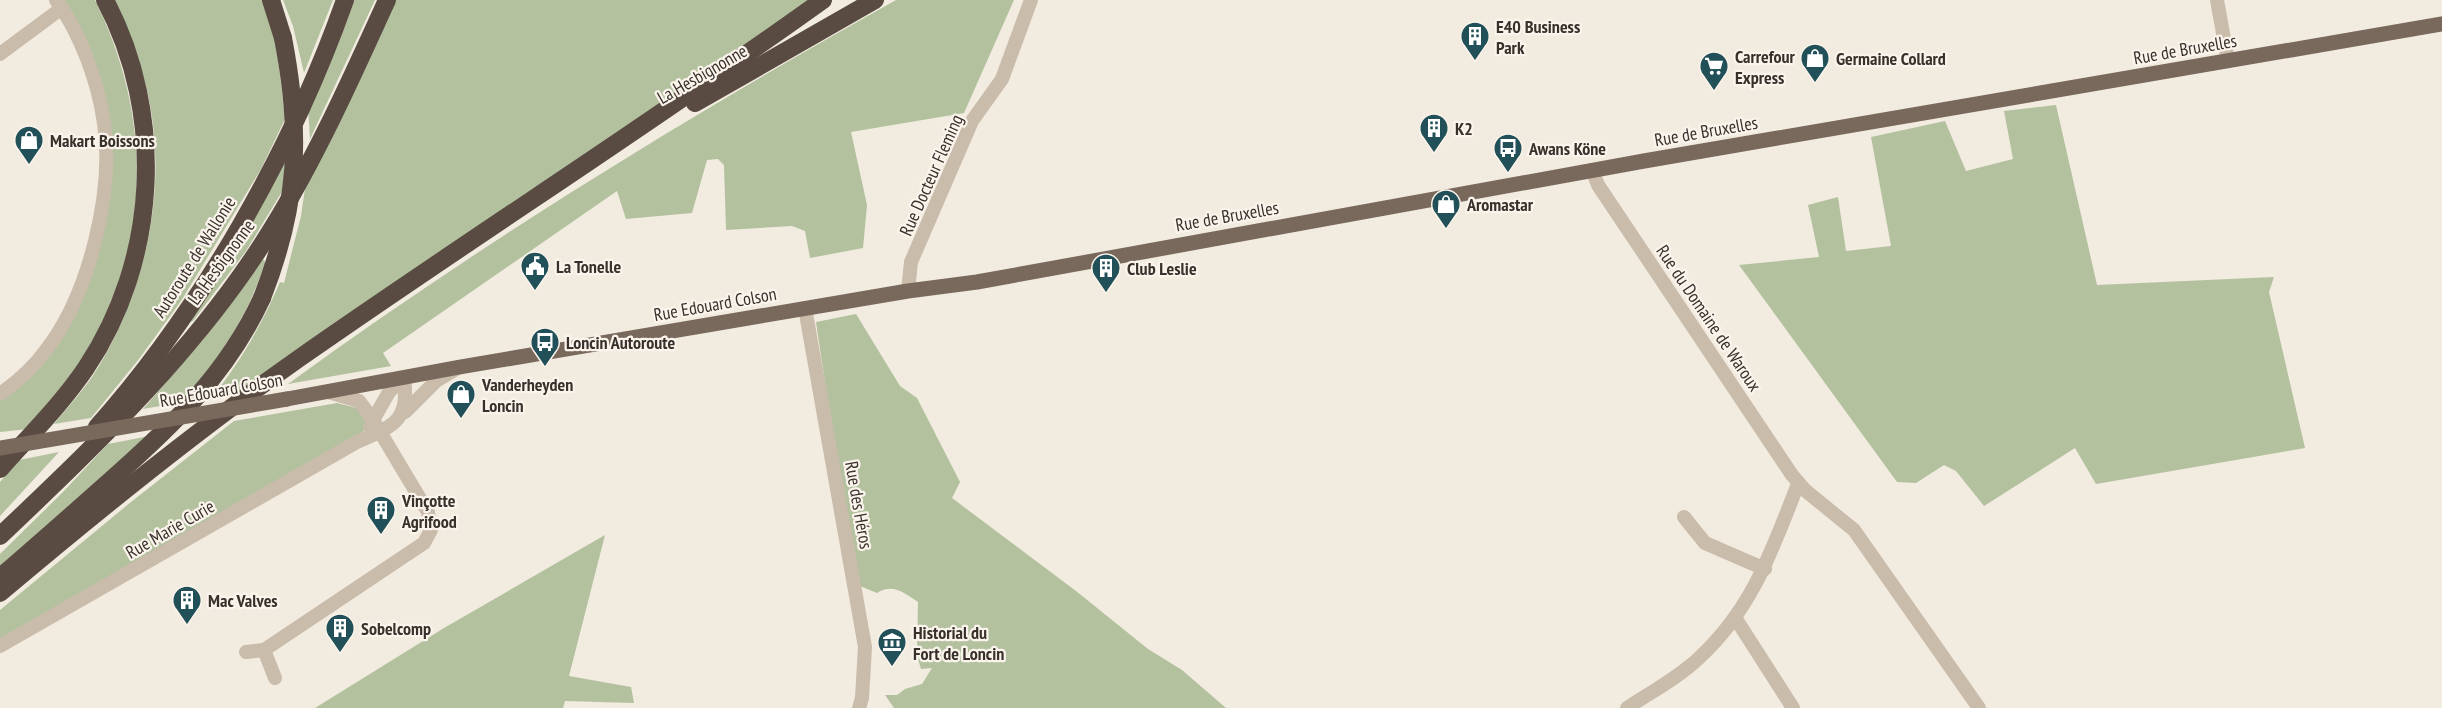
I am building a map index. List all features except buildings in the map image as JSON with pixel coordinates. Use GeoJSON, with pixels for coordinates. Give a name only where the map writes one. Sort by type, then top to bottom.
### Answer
{"type":"FeatureCollection","features":[{"type":"Feature","properties":{"kind":"highway"},"geometry":{"type":"LineString","coordinates":[[0,469],[58,405],[86,368],[107,332],[123,295],[134,261],[145,199],[144,134],[140,103],[126,48],[105,0]]}},
{"type":"Feature","properties":{"kind":"highway"},"geometry":{"type":"LineString","coordinates":[[0,577],[157,439],[202,393],[230,357],[262,298],[283,238],[292,194],[296,125],[283,39],[271,0]]}},
{"type":"Feature","properties":{"kind":"highway","name":"Autoroute de Wallonie"},"geometry":{"type":"LineString","coordinates":[[31,507],[51,477],[109,413],[146,366],[220,258],[283,150],[345,0]]}},
{"type":"Feature","properties":{"kind":"highway","name":"La Hesbignonne"},"geometry":{"type":"LineString","coordinates":[[31,507],[118,421],[163,372],[236,281],[273,227],[315,151],[387,0]]}},
{"type":"Feature","properties":{"kind":"highway"},"geometry":{"type":"LineString","coordinates":[[0,593],[178,448],[300,358],[823,0]]}},
{"type":"Feature","properties":{"kind":"highway","name":"La Hesbignonne"},"geometry":{"type":"LineString","coordinates":[[551,187],[875,0]]}},
{"type":"Feature","properties":{"kind":"highway"},"geometry":{"type":"LineString","coordinates":[[0,536],[31,507]]}},
{"type":"Feature","properties":{"kind":"main road","name":"Rue de Bruxelles"},"geometry":{"type":"LineString","coordinates":[[977,282],[1172,245],[1421,203],[1592,170],[2442,24]]}},
{"type":"Feature","properties":{"kind":"main road","name":"Rue Edouard Colson"},"geometry":{"type":"LineString","coordinates":[[0,448],[806,308],[977,282]]}},
{"type":"Feature","properties":{"kind":"street","name":"Rue Docteur Fleming"},"geometry":{"type":"LineString","coordinates":[[908,291],[911,262],[972,122],[1002,79],[1031,0]]}},
{"type":"Feature","properties":{"kind":"street"},"geometry":{"type":"LineString","coordinates":[[2217,0],[2228,62]]}},
{"type":"Feature","properties":{"kind":"street"},"geometry":{"type":"LineString","coordinates":[[0,54],[59,4],[80,44],[94,82],[104,124],[106,161],[102,200],[92,248],[80,288],[64,322],[46,350],[28,372],[0,394]]}},
{"type":"Feature","properties":{"kind":"street","name":"Rue du Domaine de Waroux"},"geometry":{"type":"LineString","coordinates":[[1592,170],[1598,185],[1798,484],[1854,530],[1979,708]]}},
{"type":"Feature","properties":{"kind":"street","name":"Rue des Héros"},"geometry":{"type":"LineString","coordinates":[[806,308],[865,647],[862,698],[859,708]]}},
{"type":"Feature","properties":{"kind":"street"},"geometry":{"type":"LineString","coordinates":[[377,426],[400,418],[436,381],[455,368]]}},
{"type":"Feature","properties":{"kind":"street"},"geometry":{"type":"LineString","coordinates":[[400,418],[407,401],[404,378]]}},
{"type":"Feature","properties":{"kind":"street"},"geometry":{"type":"LineString","coordinates":[[377,426],[389,392],[404,378]]}},
{"type":"Feature","properties":{"kind":"street"},"geometry":{"type":"LineString","coordinates":[[246,652],[264,650],[424,543],[431,530],[428,512],[377,426],[359,401],[328,392]]}},
{"type":"Feature","properties":{"kind":"street","name":"Rue Marie Curie"},"geometry":{"type":"LineString","coordinates":[[0,646],[357,442],[377,426]]}},
{"type":"Feature","properties":{"kind":"street"},"geometry":{"type":"LineString","coordinates":[[1628,708],[1698,660],[1736,619],[1765,569],[1798,484]]}},
{"type":"Feature","properties":{"kind":"street"},"geometry":{"type":"LineString","coordinates":[[1684,517],[1705,543],[1765,569]]}},
{"type":"Feature","properties":{"kind":"street"},"geometry":{"type":"LineString","coordinates":[[1736,619],[1793,708]]}},
{"type":"Feature","properties":{"kind":"street"},"geometry":{"type":"LineString","coordinates":[[264,650],[275,678]]}},
{"type":"Feature","properties":{"kind":"green space"},"geometry":{"type":"Polygon","coordinates":[[[61,0],[95,0],[113,43],[127,87],[135,131],[137,175],[134,219],[124,263],[109,307],[82,360],[28,429],[0,432],[0,399],[81,298],[111,150],[61,0]]]}},
{"type":"Feature","properties":{"kind":"green space"},"geometry":{"type":"Polygon","coordinates":[[[115,0],[263,0],[275,32],[285,119],[261,169],[181,301],[139,359],[91,418],[54,424],[94,374],[112,342],[128,307],[149,235],[154,198],[153,123],[143,75],[115,0]]]}},
{"type":"Feature","properties":{"kind":"green space"},"geometry":{"type":"Polygon","coordinates":[[[283,0],[333,0],[304,73],[293,26],[283,0]]]}},
{"type":"Feature","properties":{"kind":"green space"},"geometry":{"type":"Polygon","coordinates":[[[353,0],[375,0],[310,139],[308,108],[353,0]]]}},
{"type":"Feature","properties":{"kind":"green space"},"geometry":{"type":"Polygon","coordinates":[[[394,0],[812,0],[242,392],[213,396],[250,342],[280,282],[284,283],[301,216],[306,182],[394,0]]]}},
{"type":"Feature","properties":{"kind":"green space"},"geometry":{"type":"Polygon","coordinates":[[[896,0],[1014,0],[964,113],[851,132],[867,205],[863,248],[810,258],[805,231],[792,226],[726,230],[724,165],[718,159],[707,160],[692,213],[626,219],[617,191],[383,353],[391,366],[288,384],[511,231],[663,135],[896,0]]]}},
{"type":"Feature","properties":{"kind":"green space"},"geometry":{"type":"Polygon","coordinates":[[[2056,105],[2097,285],[2274,277],[2269,292],[2305,448],[2096,484],[2075,448],[1984,506],[1956,471],[1944,465],[1916,483],[1897,482],[1739,265],[1819,257],[1808,205],[1838,197],[1846,251],[1891,246],[1871,137],[1945,121],[1966,171],[2013,159],[2004,111],[2056,105]]]}},
{"type":"Feature","properties":{"kind":"green space"},"geometry":{"type":"Polygon","coordinates":[[[285,162],[283,190],[246,251],[193,321],[187,323],[285,162]]]}},
{"type":"Feature","properties":{"kind":"green space"},"geometry":{"type":"Polygon","coordinates":[[[263,259],[266,263],[249,304],[232,335],[189,401],[143,409],[203,340],[263,259]]]}},
{"type":"Feature","properties":{"kind":"green space"},"geometry":{"type":"Polygon","coordinates":[[[856,314],[900,386],[917,398],[960,482],[952,498],[1076,591],[1148,649],[1182,670],[1226,708],[894,708],[885,695],[897,695],[905,689],[922,684],[932,668],[921,669],[917,656],[918,602],[898,590],[888,589],[877,593],[855,584],[816,322],[856,314]]]}},
{"type":"Feature","properties":{"kind":"green space"},"geometry":{"type":"Polygon","coordinates":[[[337,403],[361,409],[366,423],[360,437],[0,642],[0,610],[234,421],[337,403]]]}},
{"type":"Feature","properties":{"kind":"green space"},"geometry":{"type":"Polygon","coordinates":[[[149,436],[0,569],[0,554],[108,444],[149,436]]]}},
{"type":"Feature","properties":{"kind":"green space"},"geometry":{"type":"Polygon","coordinates":[[[59,452],[0,516],[0,482],[19,460],[59,452]]]}},
{"type":"Feature","properties":{"kind":"green space"},"geometry":{"type":"Polygon","coordinates":[[[605,535],[569,676],[631,687],[634,703],[565,701],[563,708],[315,708],[444,628],[605,535]]]}},
{"type":"Feature","properties":{"kind":"place","name":"E40 Business Park"},"geometry":{"type":"Point","coordinates":[1475,62]}},
{"type":"Feature","properties":{"kind":"place","name":"Germaine Collard"},"geometry":{"type":"Point","coordinates":[1815,84]}},
{"type":"Feature","properties":{"kind":"place","name":"Carrefour Express"},"geometry":{"type":"Point","coordinates":[1714,92]}},
{"type":"Feature","properties":{"kind":"place","name":"K2"},"geometry":{"type":"Point","coordinates":[1434,154]}},
{"type":"Feature","properties":{"kind":"place","name":"Makart Boissons"},"geometry":{"type":"Point","coordinates":[29,166]}},
{"type":"Feature","properties":{"kind":"place","name":"Awans Köne"},"geometry":{"type":"Point","coordinates":[1508,174]}},
{"type":"Feature","properties":{"kind":"place","name":"Aromastar"},"geometry":{"type":"Point","coordinates":[1446,230]}},
{"type":"Feature","properties":{"kind":"place","name":"La Tonelle"},"geometry":{"type":"Point","coordinates":[535,292]}},
{"type":"Feature","properties":{"kind":"place","name":"Club Leslie"},"geometry":{"type":"Point","coordinates":[1106,294]}},
{"type":"Feature","properties":{"kind":"place","name":"Loncin Autoroute"},"geometry":{"type":"Point","coordinates":[545,368]}},
{"type":"Feature","properties":{"kind":"place","name":"Vanderheyden Loncin"},"geometry":{"type":"Point","coordinates":[461,420]}},
{"type":"Feature","properties":{"kind":"place","name":"Vinçotte Agrifood"},"geometry":{"type":"Point","coordinates":[381,536]}},
{"type":"Feature","properties":{"kind":"place","name":"Mac Valves"},"geometry":{"type":"Point","coordinates":[187,626]}},
{"type":"Feature","properties":{"kind":"place","name":"Sobelcomp"},"geometry":{"type":"Point","coordinates":[340,654]}},
{"type":"Feature","properties":{"kind":"place","name":"Historial du Fort de Loncin"},"geometry":{"type":"Point","coordinates":[892,668]}}]}
